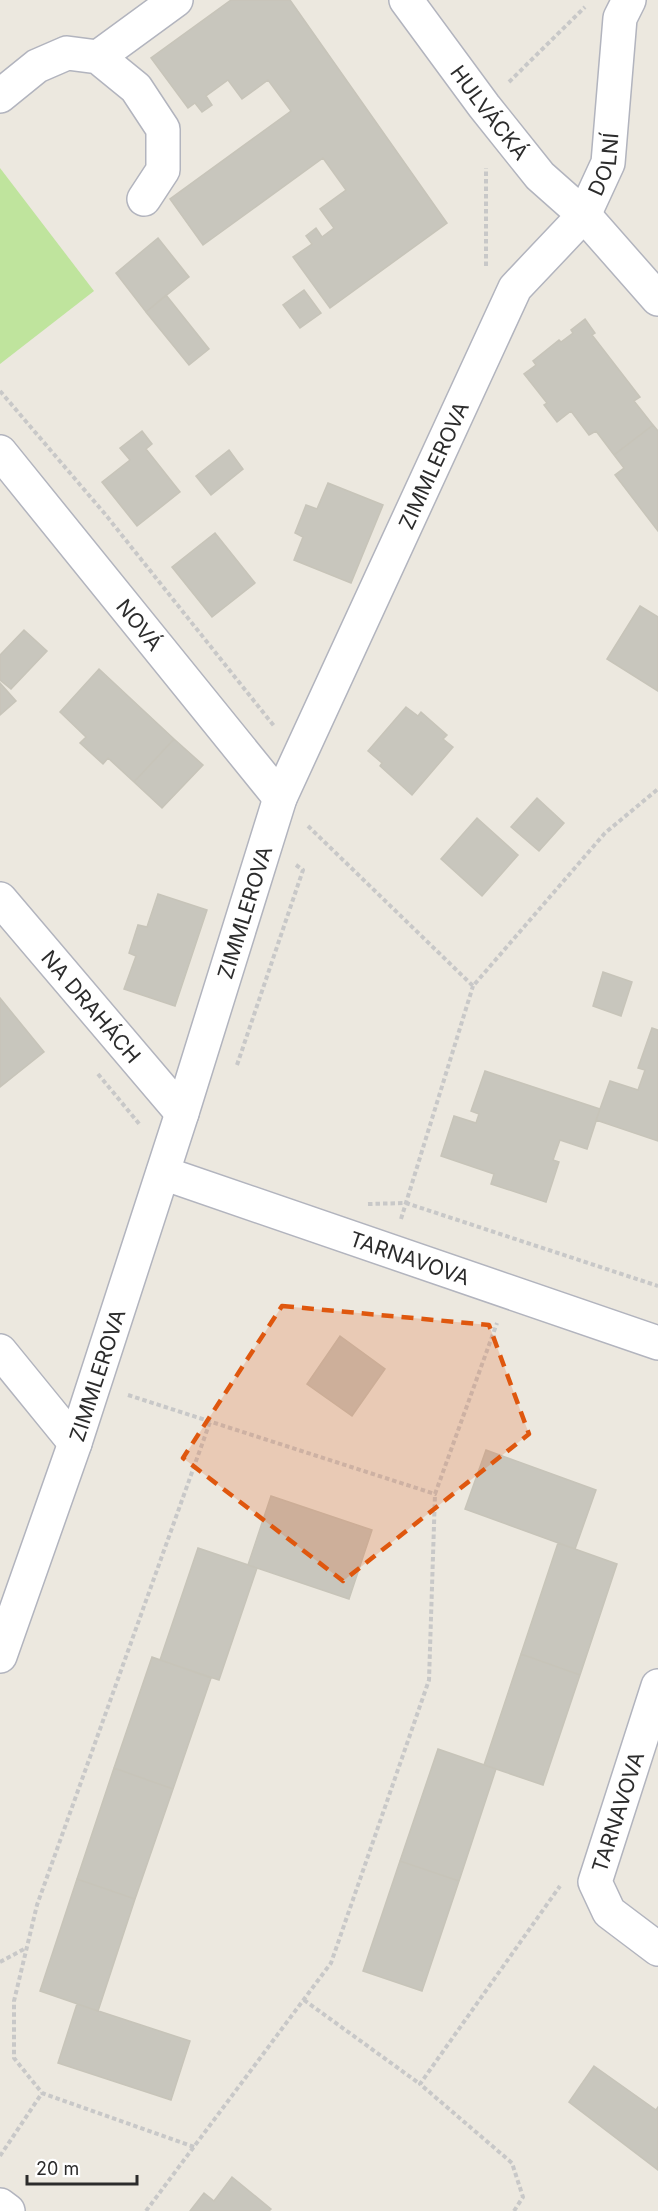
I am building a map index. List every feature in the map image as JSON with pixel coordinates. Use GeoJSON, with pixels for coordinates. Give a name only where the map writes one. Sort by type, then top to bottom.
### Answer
{"type":"FeatureCollection","features":[{"type":"Feature","properties":{"kind":"street"},"geometry":{"type":"LineString","coordinates":[[98,57],[176,0]]}},
{"type":"Feature","properties":{"kind":"street","name":"HULVÁCKÁ"},"geometry":{"type":"LineString","coordinates":[[406,0],[484,106],[540,176],[585,215]]}},
{"type":"Feature","properties":{"kind":"street","name":"DOLNÍ"},"geometry":{"type":"LineString","coordinates":[[629,0],[620,18],[608,164],[585,215],[658,299]]}},
{"type":"Feature","properties":{"kind":"street"},"geometry":{"type":"LineString","coordinates":[[0,96],[37,66],[67,53],[98,57],[136,88],[164,129],[163,170],[144,199]]}},
{"type":"Feature","properties":{"kind":"street","name":"ZIMMLEROVA"},"geometry":{"type":"LineString","coordinates":[[0,1656],[75,1443],[163,1173],[280,798],[515,288],[585,215]]}},
{"type":"Feature","properties":{"kind":"street","name":"NOVÁ"},"geometry":{"type":"LineString","coordinates":[[0,452],[280,798]]}},
{"type":"Feature","properties":{"kind":"street","name":"NA DRAHÁCH"},"geometry":{"type":"LineString","coordinates":[[0,899],[182,1113]]}},
{"type":"Feature","properties":{"kind":"street","name":"TARNAVOVA"},"geometry":{"type":"LineString","coordinates":[[163,1173],[658,1342]]}},
{"type":"Feature","properties":{"kind":"street"},"geometry":{"type":"LineString","coordinates":[[0,1351],[75,1443]]}},
{"type":"Feature","properties":{"kind":"street","name":"TARNAVOVA"},"geometry":{"type":"LineString","coordinates":[[658,1686],[595,1882],[609,1912],[658,1949]]}},
{"type":"Feature","properties":{"kind":"street"},"geometry":{"type":"LineString","coordinates":[[0,2205],[8,2211]]}},
{"type":"Feature","properties":{"kind":"path"},"geometry":{"type":"LineString","coordinates":[[484,106],[590,2]]}},
{"type":"Feature","properties":{"kind":"path"},"geometry":{"type":"LineString","coordinates":[[485,273],[486,159]]}},
{"type":"Feature","properties":{"kind":"path"},"geometry":{"type":"LineString","coordinates":[[0,391],[105,514],[279,733]]}},
{"type":"Feature","properties":{"kind":"path"},"geometry":{"type":"LineString","coordinates":[[391,1251],[472,986],[605,833],[658,789]]}},
{"type":"Feature","properties":{"kind":"path"},"geometry":{"type":"LineString","coordinates":[[280,798],[472,986]]}},
{"type":"Feature","properties":{"kind":"path"},"geometry":{"type":"LineString","coordinates":[[235,1072],[303,870],[265,843]]}},
{"type":"Feature","properties":{"kind":"path"},"geometry":{"type":"LineString","coordinates":[[358,1204],[406,1203],[658,1286]]}},
{"type":"Feature","properties":{"kind":"path"},"geometry":{"type":"LineString","coordinates":[[146,2211],[332,1963],[429,1680],[435,1494],[508,1291]]}},
{"type":"Feature","properties":{"kind":"path"},"geometry":{"type":"LineString","coordinates":[[94,1384],[435,1494]]}},
{"type":"Feature","properties":{"kind":"path"},"geometry":{"type":"LineString","coordinates":[[194,2147],[42,2093],[14,2058],[14,2001],[37,1905],[210,1422]]}},
{"type":"Feature","properties":{"kind":"path"},"geometry":{"type":"LineString","coordinates":[[420,2084],[562,1883],[595,1882]]}},
{"type":"Feature","properties":{"kind":"path"},"geometry":{"type":"LineString","coordinates":[[0,1962],[27,1948]]}},
{"type":"Feature","properties":{"kind":"path"},"geometry":{"type":"LineString","coordinates":[[304,2000],[420,2084],[512,2163],[523,2197],[514,2211]]}},
{"type":"Feature","properties":{"kind":"path"},"geometry":{"type":"LineString","coordinates":[[0,2156],[42,2093]]}},
{"type":"Feature","properties":{"kind":"highlighted area"},"geometry":{"type":"Polygon","coordinates":[[[282,1306],[489,1325],[529,1434],[343,1581],[183,1458],[282,1306]]]}},
{"type":"Feature","properties":{"kind":"green space"},"geometry":{"type":"Polygon","coordinates":[[[0,168],[94,291],[0,364],[0,168]]]}},
{"type":"Feature","properties":{"kind":"building"},"geometry":{"type":"Polygon","coordinates":[[[231,0],[290,0],[447,223],[330,308],[293,257],[312,244],[306,236],[316,228],[322,237],[334,228],[320,209],[346,190],[323,158],[203,245],[170,199],[291,111],[268,80],[242,99],[228,80],[206,96],[212,105],[202,112],[195,103],[188,108],[151,58],[231,0]]]}},
{"type":"Feature","properties":{"kind":"building"},"geometry":{"type":"Polygon","coordinates":[[[158,238],[189,277],[146,312],[116,273],[158,238]]]}},
{"type":"Feature","properties":{"kind":"building"},"geometry":{"type":"Polygon","coordinates":[[[304,290],[321,313],[300,328],[283,305],[304,290]]]}},
{"type":"Feature","properties":{"kind":"building"},"geometry":{"type":"Polygon","coordinates":[[[166,295],[209,349],[189,365],[146,312],[166,295]]]}},
{"type":"Feature","properties":{"kind":"building"},"geometry":{"type":"Polygon","coordinates":[[[585,319],[595,333],[592,335],[640,397],[634,401],[653,425],[614,455],[596,431],[589,435],[571,411],[557,422],[544,405],[547,403],[524,374],[536,365],[533,361],[559,340],[561,342],[573,333],[571,330],[585,319]]]}},
{"type":"Feature","properties":{"kind":"building"},"geometry":{"type":"Polygon","coordinates":[[[653,425],[658,431],[658,531],[615,475],[624,468],[614,455],[653,425]]]}},
{"type":"Feature","properties":{"kind":"building"},"geometry":{"type":"Polygon","coordinates":[[[142,431],[152,444],[146,449],[180,492],[137,526],[102,482],[130,460],[120,448],[142,431]]]}},
{"type":"Feature","properties":{"kind":"building"},"geometry":{"type":"Polygon","coordinates":[[[229,450],[243,469],[211,495],[196,476],[229,450]]]}},
{"type":"Feature","properties":{"kind":"building"},"geometry":{"type":"Polygon","coordinates":[[[328,483],[383,505],[351,583],[294,560],[303,537],[295,533],[306,505],[317,509],[328,483]]]}},
{"type":"Feature","properties":{"kind":"building"},"geometry":{"type":"Polygon","coordinates":[[[215,533],[255,583],[212,617],[172,567],[215,533]]]}},
{"type":"Feature","properties":{"kind":"building"},"geometry":{"type":"Polygon","coordinates":[[[640,606],[658,617],[658,691],[607,659],[640,606]]]}},
{"type":"Feature","properties":{"kind":"building"},"geometry":{"type":"Polygon","coordinates":[[[24,630],[47,651],[11,689],[0,680],[0,655],[24,630]]]}},
{"type":"Feature","properties":{"kind":"building"},"geometry":{"type":"Polygon","coordinates":[[[99,669],[174,739],[134,782],[108,758],[103,764],[80,743],[86,737],[60,712],[99,669]]]}},
{"type":"Feature","properties":{"kind":"building"},"geometry":{"type":"Polygon","coordinates":[[[0,683],[16,701],[0,715],[0,683]]]}},
{"type":"Feature","properties":{"kind":"building"},"geometry":{"type":"Polygon","coordinates":[[[406,707],[418,716],[421,712],[447,735],[443,739],[453,747],[412,795],[380,766],[382,763],[368,751],[406,707]]]}},
{"type":"Feature","properties":{"kind":"building"},"geometry":{"type":"Polygon","coordinates":[[[174,739],[203,765],[162,808],[134,782],[174,739]]]}},
{"type":"Feature","properties":{"kind":"building"},"geometry":{"type":"Polygon","coordinates":[[[537,798],[564,823],[539,851],[511,827],[537,798]]]}},
{"type":"Feature","properties":{"kind":"building"},"geometry":{"type":"Polygon","coordinates":[[[477,818],[518,855],[482,896],[441,859],[477,818]]]}},
{"type":"Feature","properties":{"kind":"building"},"geometry":{"type":"Polygon","coordinates":[[[158,894],[207,910],[175,1006],[124,989],[136,956],[129,953],[138,925],[147,927],[158,894]]]}},
{"type":"Feature","properties":{"kind":"building"},"geometry":{"type":"Polygon","coordinates":[[[603,972],[632,982],[621,1016],[593,1006],[603,972]]]}},
{"type":"Feature","properties":{"kind":"building"},"geometry":{"type":"Polygon","coordinates":[[[0,998],[44,1052],[0,1087],[0,998]]]}},
{"type":"Feature","properties":{"kind":"building"},"geometry":{"type":"Polygon","coordinates":[[[652,1028],[658,1030],[658,1141],[596,1120],[610,1081],[638,1090],[645,1070],[638,1068],[652,1028]]]}},
{"type":"Feature","properties":{"kind":"building"},"geometry":{"type":"Polygon","coordinates":[[[485,1071],[600,1109],[587,1149],[560,1140],[553,1160],[559,1162],[546,1202],[491,1184],[494,1174],[441,1156],[454,1116],[476,1123],[479,1114],[471,1111],[485,1071]]]}},
{"type":"Feature","properties":{"kind":"building"},"geometry":{"type":"Polygon","coordinates":[[[340,1336],[385,1369],[352,1416],[307,1384],[340,1336]]]}},
{"type":"Feature","properties":{"kind":"building"},"geometry":{"type":"Polygon","coordinates":[[[486,1450],[596,1490],[575,1549],[465,1509],[486,1450]]]}},
{"type":"Feature","properties":{"kind":"building"},"geometry":{"type":"Polygon","coordinates":[[[271,1496],[372,1530],[349,1599],[248,1565],[271,1496]]]}},
{"type":"Feature","properties":{"kind":"building"},"geometry":{"type":"Polygon","coordinates":[[[558,1543],[617,1564],[580,1675],[521,1654],[558,1543]]]}},
{"type":"Feature","properties":{"kind":"building"},"geometry":{"type":"Polygon","coordinates":[[[198,1548],[257,1568],[219,1680],[160,1660],[198,1548]]]}},
{"type":"Feature","properties":{"kind":"building"},"geometry":{"type":"Polygon","coordinates":[[[521,1654],[580,1675],[543,1785],[484,1765],[521,1654]]]}},
{"type":"Feature","properties":{"kind":"building"},"geometry":{"type":"Polygon","coordinates":[[[152,1657],[211,1678],[173,1789],[114,1768],[152,1657]]]}},
{"type":"Feature","properties":{"kind":"building"},"geometry":{"type":"Polygon","coordinates":[[[438,1749],[496,1769],[459,1881],[400,1861],[438,1749]]]}},
{"type":"Feature","properties":{"kind":"building"},"geometry":{"type":"Polygon","coordinates":[[[114,1768],[173,1789],[135,1899],[77,1879],[114,1768]]]}},
{"type":"Feature","properties":{"kind":"building"},"geometry":{"type":"Polygon","coordinates":[[[400,1861],[459,1881],[422,1991],[363,1971],[400,1861]]]}},
{"type":"Feature","properties":{"kind":"building"},"geometry":{"type":"Polygon","coordinates":[[[77,1879],[135,1899],[98,2011],[40,1991],[77,1879]]]}},
{"type":"Feature","properties":{"kind":"building"},"geometry":{"type":"Polygon","coordinates":[[[77,2004],[190,2041],[171,2100],[58,2063],[77,2004]]]}},
{"type":"Feature","properties":{"kind":"building"},"geometry":{"type":"Polygon","coordinates":[[[594,2066],[656,2110],[658,2107],[658,2170],[569,2102],[594,2066]]]}},
{"type":"Feature","properties":{"kind":"building"},"geometry":{"type":"Polygon","coordinates":[[[232,2177],[271,2209],[269,2211],[190,2211],[204,2193],[214,2201],[232,2177]]]}}]}
